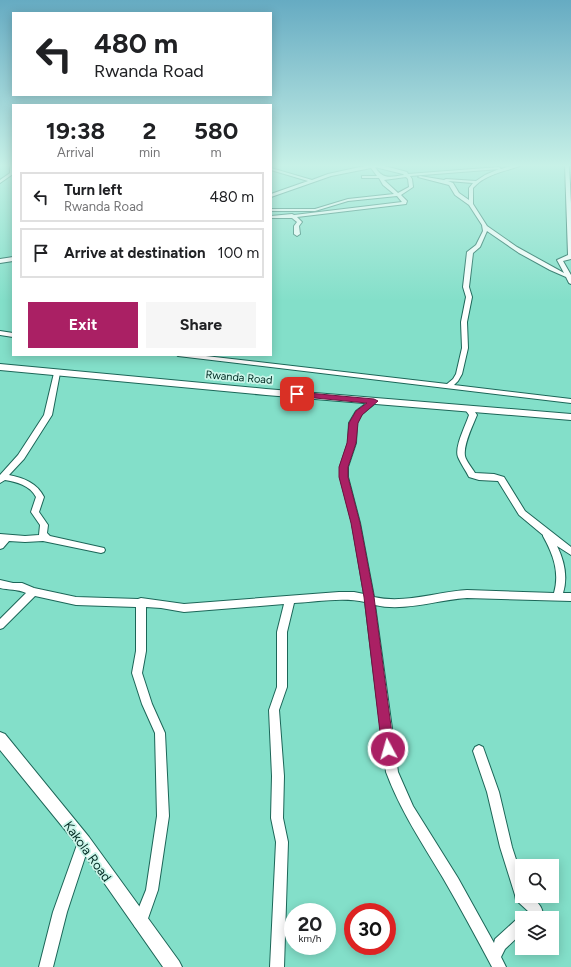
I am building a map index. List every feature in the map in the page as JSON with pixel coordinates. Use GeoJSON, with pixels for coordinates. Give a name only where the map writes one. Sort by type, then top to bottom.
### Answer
{"type":"FeatureCollection","features":[{"type":"Feature","properties":{"kind":"highway","name":"Rwanda Road"},"geometry":{"type":"LineString","coordinates":[[0,366],[56,373],[571,417]]}},
{"type":"Feature","properties":{"kind":"main road","name":"Kakola Road"},"geometry":{"type":"LineString","coordinates":[[0,739],[84,842],[173,967]]}},
{"type":"Feature","properties":{"kind":"street"},"geometry":{"type":"LineString","coordinates":[[288,210],[300,222],[296,226],[297,234]]}},
{"type":"Feature","properties":{"kind":"street"},"geometry":{"type":"LineString","coordinates":[[272,217],[344,210]]}},
{"type":"Feature","properties":{"kind":"street"},"geometry":{"type":"LineString","coordinates":[[475,210],[485,227],[506,244],[551,270],[570,279]]}},
{"type":"Feature","properties":{"kind":"street"},"geometry":{"type":"LineString","coordinates":[[569,210],[571,256],[567,259],[560,260],[570,279]]}},
{"type":"Feature","properties":{"kind":"street"},"geometry":{"type":"LineString","coordinates":[[449,386],[456,380],[459,374],[465,348],[464,322],[469,297],[466,287],[470,252],[478,246],[485,227]]}},
{"type":"Feature","properties":{"kind":"street"},"geometry":{"type":"LineString","coordinates":[[0,261],[12,259]]}},
{"type":"Feature","properties":{"kind":"street"},"geometry":{"type":"LineString","coordinates":[[0,334],[12,335]]}},
{"type":"Feature","properties":{"kind":"street"},"geometry":{"type":"LineString","coordinates":[[189,356],[571,401]]}},
{"type":"Feature","properties":{"kind":"street"},"geometry":{"type":"LineString","coordinates":[[46,539],[44,534],[44,525],[35,512],[39,504],[40,495],[37,491],[22,482],[2,476],[22,455],[48,415],[56,373]]}},
{"type":"Feature","properties":{"kind":"street"},"geometry":{"type":"LineString","coordinates":[[374,401],[359,413],[353,423],[352,443],[344,467],[344,477],[356,523],[369,601],[374,646],[385,714],[389,761],[398,792],[447,872],[496,962]]}},
{"type":"Feature","properties":{"kind":"street"},"geometry":{"type":"LineString","coordinates":[[468,408],[473,415],[464,435],[461,456],[472,476],[495,476],[501,479],[518,508],[531,521],[541,527],[571,552]]}},
{"type":"Feature","properties":{"kind":"street"},"geometry":{"type":"LineString","coordinates":[[22,455],[21,464],[15,472],[22,482]]}},
{"type":"Feature","properties":{"kind":"street"},"geometry":{"type":"LineString","coordinates":[[541,527],[552,544],[559,562],[561,578],[557,597]]}},
{"type":"Feature","properties":{"kind":"street"},"geometry":{"type":"LineString","coordinates":[[0,546],[3,537],[46,539],[101,550]]}},
{"type":"Feature","properties":{"kind":"street"},"geometry":{"type":"LineString","coordinates":[[0,584],[13,587],[22,587],[33,592],[76,601],[141,602],[168,604],[184,608],[350,596],[369,601],[389,603],[431,600],[453,595],[467,594],[571,597]]}},
{"type":"Feature","properties":{"kind":"street"},"geometry":{"type":"LineString","coordinates":[[0,625],[33,592]]}},
{"type":"Feature","properties":{"kind":"street"},"geometry":{"type":"LineString","coordinates":[[277,967],[282,842],[277,818],[278,754],[274,710],[282,687],[282,632],[290,600]]}},
{"type":"Feature","properties":{"kind":"street"},"geometry":{"type":"LineString","coordinates":[[140,922],[152,890],[163,816],[160,733],[147,704],[137,673],[141,651],[141,602]]}},
{"type":"Feature","properties":{"kind":"street"},"geometry":{"type":"LineString","coordinates":[[479,751],[493,792],[506,847],[521,895],[536,911]]}},
{"type":"Feature","properties":{"kind":"street"},"geometry":{"type":"LineString","coordinates":[[46,967],[60,912],[84,842]]}},
{"type":"Feature","properties":{"kind":"street"},"geometry":{"type":"LineString","coordinates":[[496,962],[500,944],[515,930]]}},
{"type":"Feature","properties":{"kind":"route"},"geometry":{"type":"LineString","coordinates":[[297,394],[374,401],[359,413],[353,423],[352,443],[344,467],[344,477],[356,523],[369,597],[374,646],[385,714],[388,749]]}}]}
